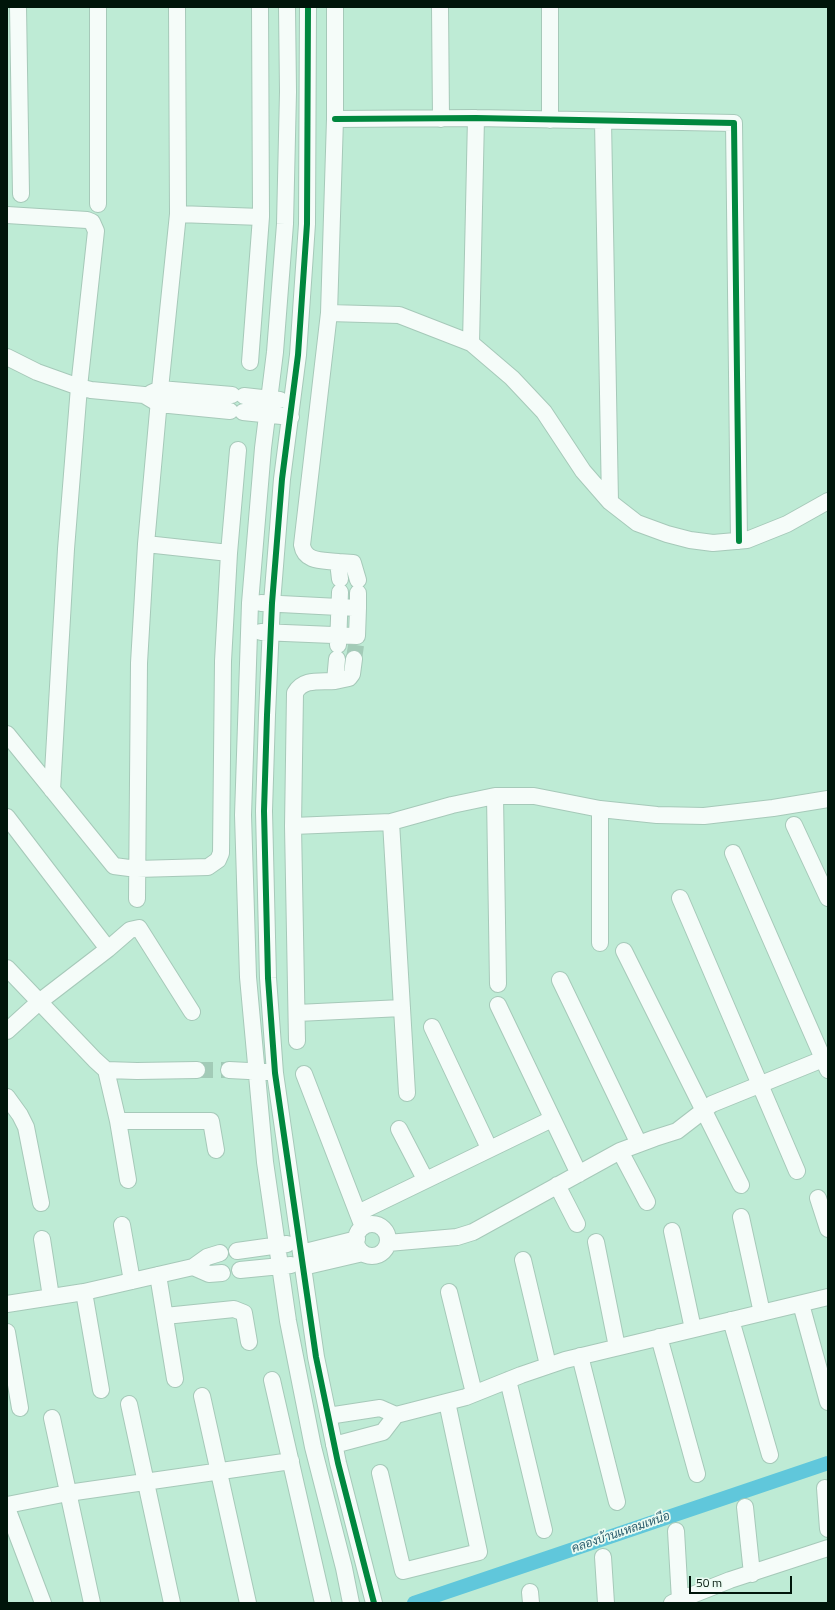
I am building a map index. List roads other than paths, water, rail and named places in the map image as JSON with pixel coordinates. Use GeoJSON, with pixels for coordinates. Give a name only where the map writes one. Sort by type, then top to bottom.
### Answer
{"type":"FeatureCollection","features":[{"type":"Feature","properties":{"kind":"street"},"geometry":{"type":"LineString","coordinates":[[18,7],[21,194]]}},
{"type":"Feature","properties":{"kind":"street"},"geometry":{"type":"LineString","coordinates":[[98,7],[98,204]]}},
{"type":"Feature","properties":{"kind":"street"},"geometry":{"type":"LineString","coordinates":[[137,899],[136,869],[139,663],[146,544],[178,214],[177,7]]}},
{"type":"Feature","properties":{"kind":"street"},"geometry":{"type":"LineString","coordinates":[[250,362],[261,217],[260,7]]}},
{"type":"Feature","properties":{"kind":"street"},"geometry":{"type":"LineString","coordinates":[[287,7],[288,92],[285,224],[276,352],[267,415],[250,603],[243,815],[248,978],[265,1162],[288,1321],[313,1447],[344,1568],[351,1603]]}},
{"type":"Feature","properties":{"kind":"street"},"geometry":{"type":"LineString","coordinates":[[308,7],[306,224],[298,355],[282,479],[272,604],[264,811],[268,978],[275,1073],[316,1357],[334,1446],[373,1600]]}},
{"type":"Feature","properties":{"kind":"street"},"geometry":{"type":"LineString","coordinates":[[297,1041],[293,826],[295,693],[299,686],[307,682],[334,681],[349,678],[352,674],[356,647],[358,594],[353,563],[314,559],[306,556],[302,545],[329,313],[335,119],[335,7]]}},
{"type":"Feature","properties":{"kind":"street"},"geometry":{"type":"LineString","coordinates":[[440,7],[440,118]]}},
{"type":"Feature","properties":{"kind":"street"},"geometry":{"type":"LineString","coordinates":[[550,7],[550,120]]}},
{"type":"Feature","properties":{"kind":"street"},"geometry":{"type":"LineString","coordinates":[[335,119],[476,118],[734,123],[739,541]]}},
{"type":"Feature","properties":{"kind":"street"},"geometry":{"type":"LineString","coordinates":[[471,343],[476,118]]}},
{"type":"Feature","properties":{"kind":"street"},"geometry":{"type":"LineString","coordinates":[[603,121],[610,502]]}},
{"type":"Feature","properties":{"kind":"street"},"geometry":{"type":"LineString","coordinates":[[178,214],[261,217]]}},
{"type":"Feature","properties":{"kind":"street"},"geometry":{"type":"LineString","coordinates":[[7,215],[87,220],[92,222],[96,231],[79,387],[61,625],[57,731],[52,790]]}},
{"type":"Feature","properties":{"kind":"street"},"geometry":{"type":"LineString","coordinates":[[285,224],[306,224]]}},
{"type":"Feature","properties":{"kind":"street"},"geometry":{"type":"LineString","coordinates":[[329,313],[399,315],[471,343],[512,378],[544,412],[582,471],[610,502],[637,523],[667,534],[690,540],[713,543],[739,541],[747,540],[787,524],[828,501]]}},
{"type":"Feature","properties":{"kind":"street"},"geometry":{"type":"LineString","coordinates":[[7,357],[37,372],[91,390],[160,396],[232,395],[269,398],[292,409]]}},
{"type":"Feature","properties":{"kind":"street"},"geometry":{"type":"LineString","coordinates":[[231,411],[232,395]]}},
{"type":"Feature","properties":{"kind":"street"},"geometry":{"type":"LineString","coordinates":[[160,396],[231,411],[267,415],[292,409]]}},
{"type":"Feature","properties":{"kind":"street"},"geometry":{"type":"LineString","coordinates":[[7,734],[114,866],[136,869],[208,867],[218,860],[221,854],[223,661],[229,553],[238,450]]}},
{"type":"Feature","properties":{"kind":"street"},"geometry":{"type":"LineString","coordinates":[[146,544],[229,553]]}},
{"type":"Feature","properties":{"kind":"street"},"geometry":{"type":"LineString","coordinates":[[334,681],[338,646],[340,593],[338,562]]}},
{"type":"Feature","properties":{"kind":"street"},"geometry":{"type":"LineString","coordinates":[[250,603],[272,604],[340,593],[358,594]]}},
{"type":"Feature","properties":{"kind":"street"},"geometry":{"type":"LineString","coordinates":[[249,631],[272,632],[338,646],[356,647]]}},
{"type":"Feature","properties":{"kind":"street"},"geometry":{"type":"LineString","coordinates":[[293,826],[392,822],[452,805],[494,796],[534,796],[600,809],[657,815],[704,816],[773,808],[828,799]]}},
{"type":"Feature","properties":{"kind":"street"},"geometry":{"type":"LineString","coordinates":[[494,796],[498,984]]}},
{"type":"Feature","properties":{"kind":"street"},"geometry":{"type":"LineString","coordinates":[[600,809],[600,943]]}},
{"type":"Feature","properties":{"kind":"street"},"geometry":{"type":"LineString","coordinates":[[7,817],[108,949]]}},
{"type":"Feature","properties":{"kind":"street"},"geometry":{"type":"LineString","coordinates":[[392,822],[407,1093]]}},
{"type":"Feature","properties":{"kind":"street"},"geometry":{"type":"LineString","coordinates":[[794,825],[828,898]]}},
{"type":"Feature","properties":{"kind":"street"},"geometry":{"type":"LineString","coordinates":[[388,1243],[457,1237],[473,1232],[620,1151],[676,1131],[712,1104],[760,1085],[826,1062],[733,853]]}},
{"type":"Feature","properties":{"kind":"street"},"geometry":{"type":"LineString","coordinates":[[680,898],[797,1171]]}},
{"type":"Feature","properties":{"kind":"street"},"geometry":{"type":"LineString","coordinates":[[7,1031],[39,1002],[108,949],[130,930],[139,928],[192,1012]]}},
{"type":"Feature","properties":{"kind":"street"},"geometry":{"type":"LineString","coordinates":[[624,951],[741,1185]]}},
{"type":"Feature","properties":{"kind":"street"},"geometry":{"type":"LineString","coordinates":[[7,968],[106,1070],[118,1121],[128,1180]]}},
{"type":"Feature","properties":{"kind":"street"},"geometry":{"type":"LineString","coordinates":[[560,980],[639,1144]]}},
{"type":"Feature","properties":{"kind":"street"},"geometry":{"type":"LineString","coordinates":[[498,1004],[579,1174]]}},
{"type":"Feature","properties":{"kind":"street"},"geometry":{"type":"LineString","coordinates":[[297,1013],[402,1008]]}},
{"type":"Feature","properties":{"kind":"street"},"geometry":{"type":"LineString","coordinates":[[432,1027],[489,1148]]}},
{"type":"Feature","properties":{"kind":"street"},"geometry":{"type":"LineString","coordinates":[[106,1070],[197,1070]]}},
{"type":"Feature","properties":{"kind":"street"},"geometry":{"type":"LineString","coordinates":[[229,1070],[275,1073]]}},
{"type":"Feature","properties":{"kind":"street"},"geometry":{"type":"LineString","coordinates":[[304,1074],[360,1233],[373,1256],[383,1252],[388,1243],[387,1233],[379,1226],[370,1224],[360,1233]]}},
{"type":"Feature","properties":{"kind":"street"},"geometry":{"type":"LineString","coordinates":[[7,1097],[20,1115],[26,1127],[41,1203]]}},
{"type":"Feature","properties":{"kind":"street"},"geometry":{"type":"LineString","coordinates":[[240,1270],[280,1266],[301,1256],[360,1233],[425,1179],[552,1119]]}},
{"type":"Feature","properties":{"kind":"street"},"geometry":{"type":"LineString","coordinates":[[118,1121],[211,1121],[216,1150]]}},
{"type":"Feature","properties":{"kind":"street"},"geometry":{"type":"LineString","coordinates":[[399,1129],[425,1179]]}},
{"type":"Feature","properties":{"kind":"street"},"geometry":{"type":"LineString","coordinates":[[620,1151],[648,1202]]}},
{"type":"Feature","properties":{"kind":"street"},"geometry":{"type":"LineString","coordinates":[[557,1185],[577,1224]]}},
{"type":"Feature","properties":{"kind":"street"},"geometry":{"type":"LineString","coordinates":[[818,1198],[828,1229]]}},
{"type":"Feature","properties":{"kind":"street"},"geometry":{"type":"LineString","coordinates":[[740,1217],[762,1313]]}},
{"type":"Feature","properties":{"kind":"street"},"geometry":{"type":"LineString","coordinates":[[122,1226],[132,1281]]}},
{"type":"Feature","properties":{"kind":"street"},"geometry":{"type":"LineString","coordinates":[[672,1231],[693,1329]]}},
{"type":"Feature","properties":{"kind":"street"},"geometry":{"type":"LineString","coordinates":[[42,1239],[51,1297]]}},
{"type":"Feature","properties":{"kind":"street"},"geometry":{"type":"LineString","coordinates":[[596,1242],[617,1347]]}},
{"type":"Feature","properties":{"kind":"street"},"geometry":{"type":"LineString","coordinates":[[237,1251],[276,1245],[301,1256]]}},
{"type":"Feature","properties":{"kind":"street"},"geometry":{"type":"LineString","coordinates":[[7,1304],[84,1292],[193,1267],[207,1257],[220,1253]]}},
{"type":"Feature","properties":{"kind":"street"},"geometry":{"type":"LineString","coordinates":[[523,1260],[548,1365]]}},
{"type":"Feature","properties":{"kind":"street"},"geometry":{"type":"LineString","coordinates":[[193,1267],[209,1274],[222,1273]]}},
{"type":"Feature","properties":{"kind":"street"},"geometry":{"type":"LineString","coordinates":[[158,1275],[175,1379]]}},
{"type":"Feature","properties":{"kind":"street"},"geometry":{"type":"LineString","coordinates":[[84,1292],[101,1390]]}},
{"type":"Feature","properties":{"kind":"street"},"geometry":{"type":"LineString","coordinates":[[449,1292],[474,1393]]}},
{"type":"Feature","properties":{"kind":"street"},"geometry":{"type":"LineString","coordinates":[[328,1416],[380,1408],[396,1415],[447,1402],[548,1365],[580,1356],[828,1297]]}},
{"type":"Feature","properties":{"kind":"street"},"geometry":{"type":"LineString","coordinates":[[801,1304],[828,1402]]}},
{"type":"Feature","properties":{"kind":"street"},"geometry":{"type":"LineString","coordinates":[[165,1316],[234,1309],[244,1313],[248,1342]]}},
{"type":"Feature","properties":{"kind":"street"},"geometry":{"type":"LineString","coordinates":[[731,1320],[770,1455]]}},
{"type":"Feature","properties":{"kind":"street"},"geometry":{"type":"LineString","coordinates":[[7,1332],[20,1408]]}},
{"type":"Feature","properties":{"kind":"street"},"geometry":{"type":"LineString","coordinates":[[659,1337],[697,1474]]}},
{"type":"Feature","properties":{"kind":"street"},"geometry":{"type":"LineString","coordinates":[[580,1356],[617,1502]]}},
{"type":"Feature","properties":{"kind":"street"},"geometry":{"type":"LineString","coordinates":[[272,1380],[323,1603]]}},
{"type":"Feature","properties":{"kind":"street"},"geometry":{"type":"LineString","coordinates":[[508,1380],[544,1530]]}},
{"type":"Feature","properties":{"kind":"street"},"geometry":{"type":"LineString","coordinates":[[202,1396],[248,1603]]}},
{"type":"Feature","properties":{"kind":"street"},"geometry":{"type":"LineString","coordinates":[[380,1473],[403,1571],[479,1552],[447,1402]]}},
{"type":"Feature","properties":{"kind":"street"},"geometry":{"type":"LineString","coordinates":[[129,1404],[172,1603]]}},
{"type":"Feature","properties":{"kind":"street"},"geometry":{"type":"LineString","coordinates":[[334,1446],[383,1432],[396,1415]]}},
{"type":"Feature","properties":{"kind":"street"},"geometry":{"type":"LineString","coordinates":[[52,1418],[92,1603]]}},
{"type":"Feature","properties":{"kind":"street"},"geometry":{"type":"LineString","coordinates":[[7,1505],[68,1493],[291,1461]]}},
{"type":"Feature","properties":{"kind":"street"},"geometry":{"type":"LineString","coordinates":[[825,1488],[828,1529]]}},
{"type":"Feature","properties":{"kind":"street"},"geometry":{"type":"LineString","coordinates":[[745,1507],[752,1574]]}},
{"type":"Feature","properties":{"kind":"street"},"geometry":{"type":"LineString","coordinates":[[7,1508],[43,1603]]}},
{"type":"Feature","properties":{"kind":"street"},"geometry":{"type":"LineString","coordinates":[[676,1531],[676,1601],[730,1580],[828,1548]]}},
{"type":"Feature","properties":{"kind":"street"},"geometry":{"type":"LineString","coordinates":[[603,1557],[606,1603]]}},
{"type":"Feature","properties":{"kind":"waterway","name":"คลองบ้านแหลมเหนือ"},"geometry":{"type":"LineString","coordinates":[[414,1603],[828,1463]]}},
{"type":"Feature","properties":{"kind":"tunnel"},"geometry":{"type":"LineString","coordinates":[[354,659],[356,645]]}},
{"type":"Feature","properties":{"kind":"tunnel"},"geometry":{"type":"LineString","coordinates":[[197,1070],[229,1070]]}}]}
